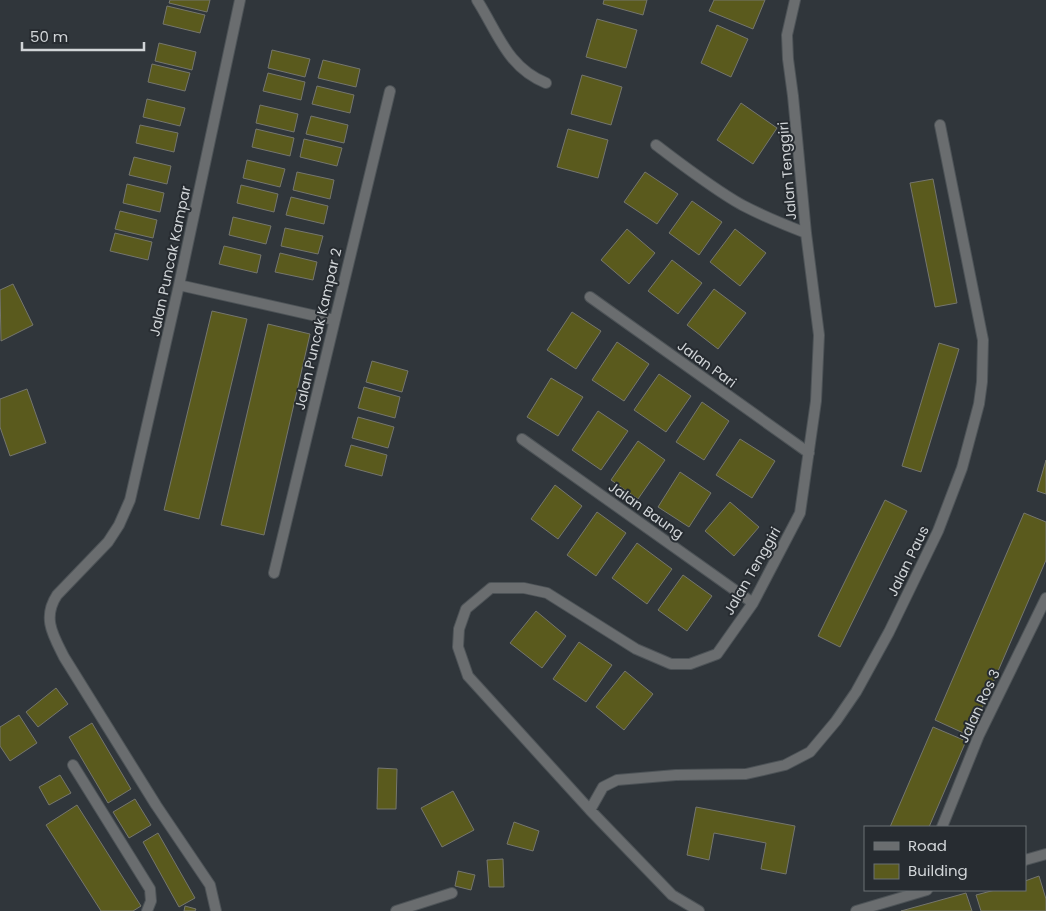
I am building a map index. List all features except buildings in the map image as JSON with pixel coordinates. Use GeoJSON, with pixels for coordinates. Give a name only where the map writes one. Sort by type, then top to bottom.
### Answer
{"type":"FeatureCollection","features":[{"type":"Feature","properties":{"kind":"street","name":"Jalan Puncak Kampar"},"geometry":{"type":"LineString","coordinates":[[216,911],[210,885],[156,805],[64,657],[53,636],[49,619],[51,604],[57,595],[108,542],[119,525],[130,500],[179,285],[240,0]]}},
{"type":"Feature","properties":{"kind":"street"},"geometry":{"type":"LineString","coordinates":[[476,0],[508,53],[517,64],[527,74],[546,83]]}},
{"type":"Feature","properties":{"kind":"street","name":"Jalan Tenggiri"},"geometry":{"type":"LineString","coordinates":[[699,911],[672,895],[590,810],[468,676],[458,648],[459,629],[466,609],[491,588],[524,588],[547,592],[636,649],[671,664],[690,664],[717,654],[753,602],[800,513],[816,401],[818,335],[788,60],[787,35],[795,0]]}},
{"type":"Feature","properties":{"kind":"street","name":"Jalan Puncak Kampar 2"},"geometry":{"type":"LineString","coordinates":[[274,573],[390,91]]}},
{"type":"Feature","properties":{"kind":"street","name":"Jalan Paus"},"geometry":{"type":"LineString","coordinates":[[590,810],[603,787],[617,780],[676,774],[746,774],[786,765],[810,752],[836,721],[856,692],[889,632],[938,531],[962,468],[979,404],[982,382],[983,340],[940,125]]}},
{"type":"Feature","properties":{"kind":"street"},"geometry":{"type":"LineString","coordinates":[[656,145],[702,180],[742,205],[806,234]]}},
{"type":"Feature","properties":{"kind":"street"},"geometry":{"type":"LineString","coordinates":[[179,285],[334,320]]}},
{"type":"Feature","properties":{"kind":"street","name":"Jalan Pari"},"geometry":{"type":"LineString","coordinates":[[590,297],[808,453]]}},
{"type":"Feature","properties":{"kind":"street","name":"Jalan Baung"},"geometry":{"type":"LineString","coordinates":[[522,440],[753,602]]}},
{"type":"Feature","properties":{"kind":"street","name":"Jalan Ros 3"},"geometry":{"type":"LineString","coordinates":[[942,826],[979,735],[1046,598]]}},
{"type":"Feature","properties":{"kind":"street"},"geometry":{"type":"LineString","coordinates":[[73,765],[150,889],[151,901],[147,911]]}},
{"type":"Feature","properties":{"kind":"street"},"geometry":{"type":"LineString","coordinates":[[1026,860],[1046,854]]}},
{"type":"Feature","properties":{"kind":"street"},"geometry":{"type":"LineString","coordinates":[[856,911],[916,892]]}},
{"type":"Feature","properties":{"kind":"street"},"geometry":{"type":"LineString","coordinates":[[396,911],[452,893]]}}]}
